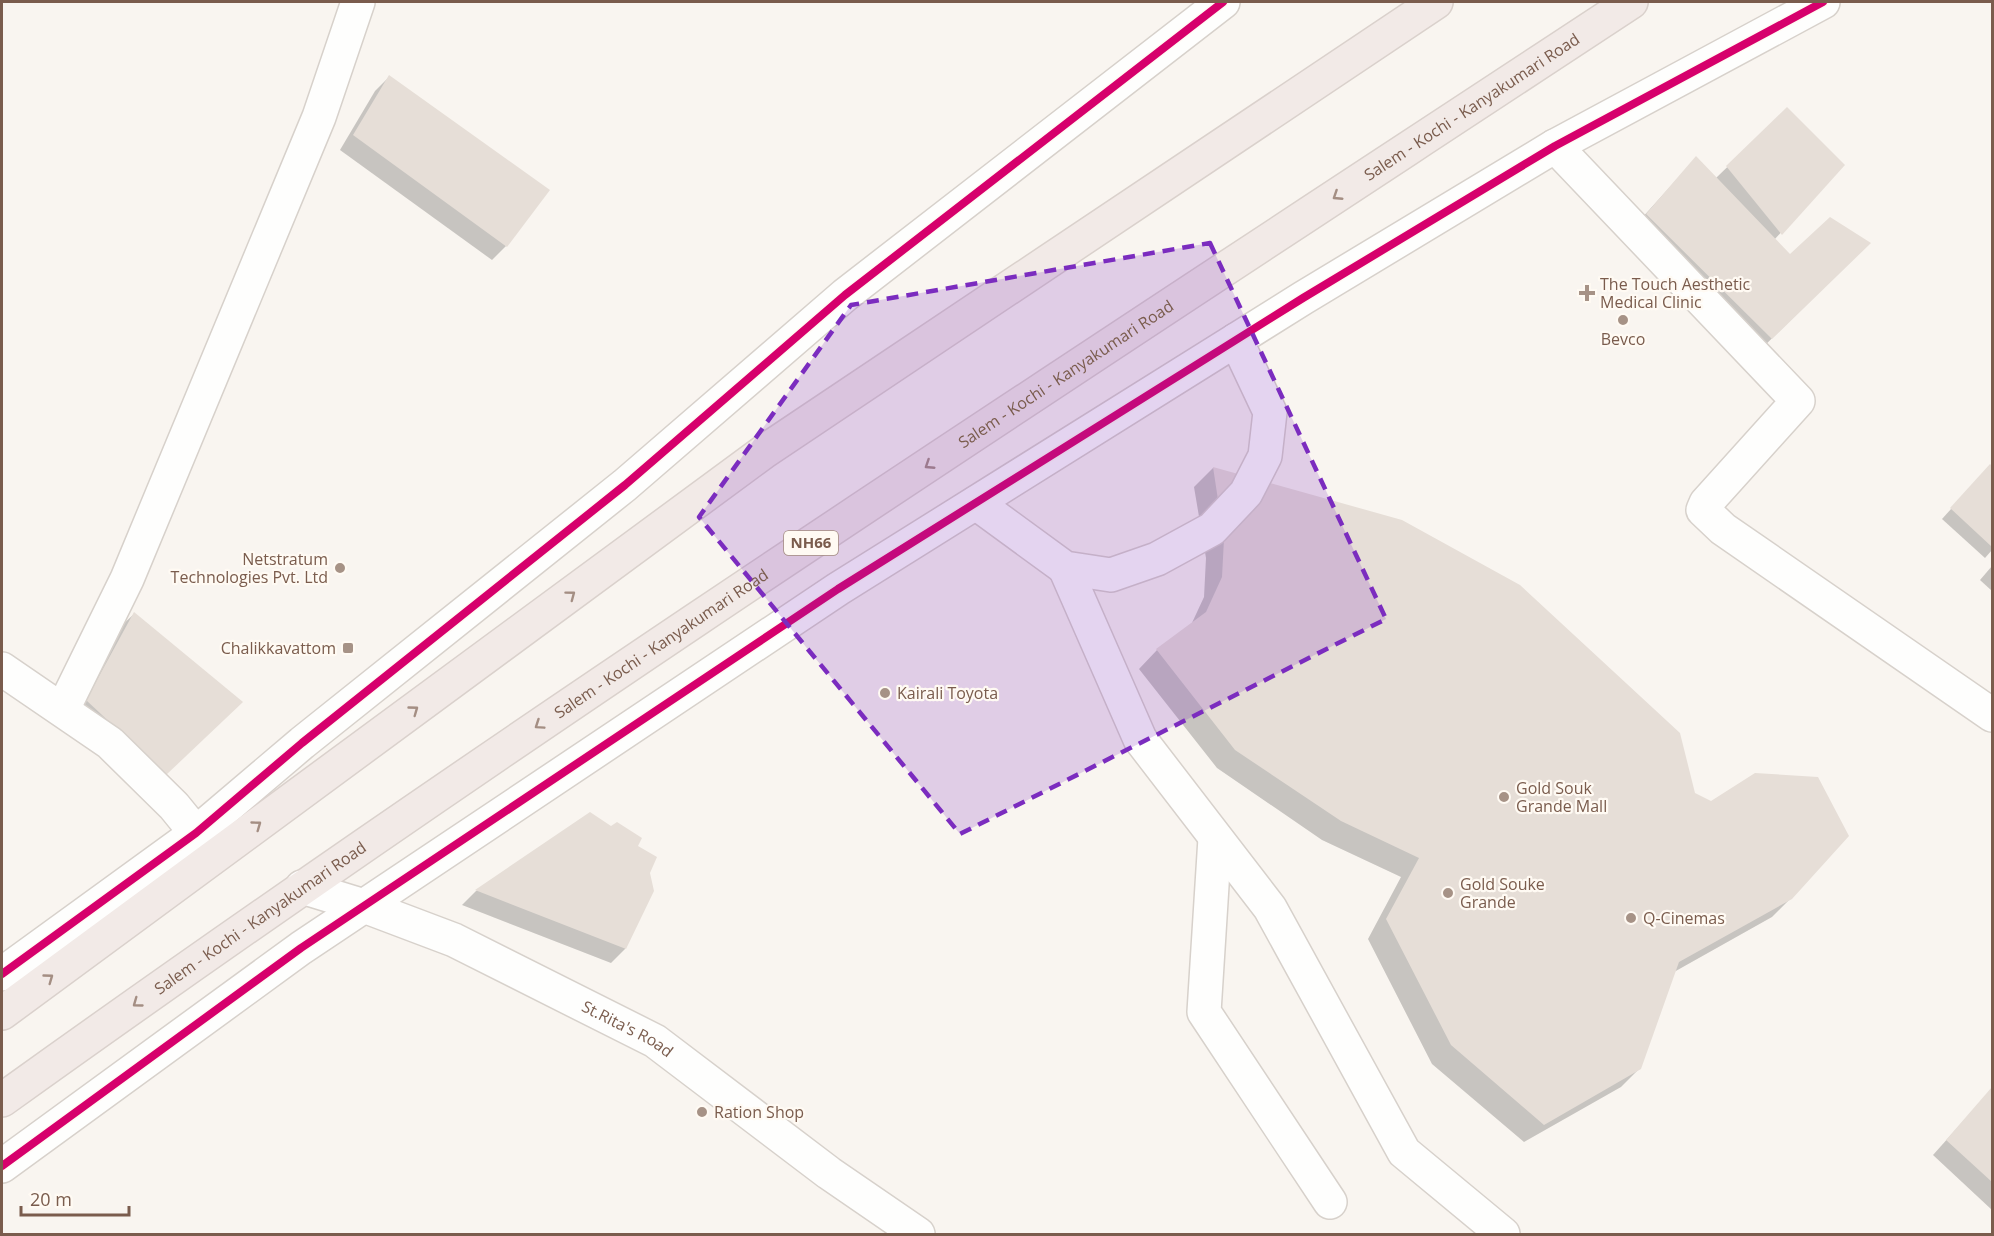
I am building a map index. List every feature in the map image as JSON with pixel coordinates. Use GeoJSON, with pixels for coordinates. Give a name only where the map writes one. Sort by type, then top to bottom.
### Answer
{"type":"FeatureCollection","features":[{"type":"Feature","properties":{"kind":"highway"},"geometry":{"type":"LineString","coordinates":[[2,1013],[205,845],[765,451],[1436,2]]}},
{"type":"Feature","properties":{"kind":"highway","name":"Salem - Kochi - Kanyakumari Road"},"geometry":{"type":"LineString","coordinates":[[2,1100],[302,887],[624,668],[1631,2]]}},
{"type":"Feature","properties":{"kind":"street"},"geometry":{"type":"LineString","coordinates":[[63,709],[132,568],[319,117],[358,2]]}},
{"type":"Feature","properties":{"kind":"street"},"geometry":{"type":"LineString","coordinates":[[2,974],[205,845],[302,743],[625,485],[845,295],[1224,2]]}},
{"type":"Feature","properties":{"kind":"street"},"geometry":{"type":"LineString","coordinates":[[2,1166],[301,948],[838,589],[1236,340],[1555,146],[1823,2]]}},
{"type":"Feature","properties":{"kind":"street"},"geometry":{"type":"LineString","coordinates":[[1555,146],[1798,401],[1706,503],[1703,510],[1705,514],[1723,529],[1992,715]]}},
{"type":"Feature","properties":{"kind":"street"},"geometry":{"type":"LineString","coordinates":[[976,503],[1065,568],[1111,575],[1157,559],[1212,529],[1246,493],[1265,456],[1270,412],[1236,340]]}},
{"type":"Feature","properties":{"kind":"street"},"geometry":{"type":"LineString","coordinates":[[1065,568],[1140,739],[1270,908],[1404,1152],[1503,1234]]}},
{"type":"Feature","properties":{"kind":"street"},"geometry":{"type":"LineString","coordinates":[[2,669],[110,743],[174,806],[205,845]]}},
{"type":"Feature","properties":{"kind":"street"},"geometry":{"type":"LineString","coordinates":[[1215,838],[1204,1012],[1330,1202]]}},
{"type":"Feature","properties":{"kind":"street","name":"St.Rita's Road"},"geometry":{"type":"LineString","coordinates":[[302,887],[364,906],[454,940],[656,1041],[828,1173],[918,1234]]}},
{"type":"Feature","properties":{"kind":"highlighted area"},"geometry":{"type":"Polygon","coordinates":[[[1210,243],[1386,619],[960,834],[699,517],[851,305],[1210,243]]]}},
{"type":"Feature","properties":{"kind":"building"},"geometry":{"type":"Polygon","coordinates":[[[389,75],[550,190],[507,247],[353,135],[389,75]]]}},
{"type":"Feature","properties":{"kind":"building"},"geometry":{"type":"Polygon","coordinates":[[[1787,107],[1845,165],[1782,235],[1726,166],[1787,107]]]}},
{"type":"Feature","properties":{"kind":"building"},"geometry":{"type":"Polygon","coordinates":[[[1696,156],[1790,254],[1830,217],[1871,243],[1772,339],[1646,214],[1696,156]]]}},
{"type":"Feature","properties":{"kind":"building"},"geometry":{"type":"Polygon","coordinates":[[[1990,464],[1992,466],[1992,547],[1950,508],[1990,464]]]}},
{"type":"Feature","properties":{"kind":"building","name":"Gold Souk Grande Mall"},"geometry":{"type":"Polygon","coordinates":[[[1213,467],[1402,520],[1520,585],[1680,733],[1695,793],[1711,801],[1755,773],[1818,777],[1849,836],[1792,899],[1679,962],[1641,1069],[1544,1125],[1451,1045],[1386,919],[1419,858],[1341,821],[1235,750],[1156,649],[1206,612],[1222,577],[1224,539],[1213,467]]]}},
{"type":"Feature","properties":{"kind":"building"},"geometry":{"type":"Polygon","coordinates":[[[134,612],[243,702],[166,775],[86,700],[134,612]]]}},
{"type":"Feature","properties":{"kind":"building"},"geometry":{"type":"Polygon","coordinates":[[[590,812],[611,826],[617,822],[642,838],[638,846],[657,857],[650,873],[654,891],[626,949],[475,890],[590,812]]]}},
{"type":"Feature","properties":{"kind":"building"},"geometry":{"type":"Polygon","coordinates":[[[1992,1087],[1992,1182],[1946,1140],[1992,1087]]]}},
{"type":"Feature","properties":{"kind":"cycle path"},"geometry":{"type":"LineString","coordinates":[[2,974],[196,833],[302,743],[625,485],[845,295],[1223,2]]}},
{"type":"Feature","properties":{"kind":"cycle path"},"geometry":{"type":"LineString","coordinates":[[2,1166],[301,948],[838,589],[1303,298],[1555,146],[1823,2]]}},
{"type":"Feature","properties":{"kind":"place","name":"The Touch Aesthetic Medical Clinic"},"geometry":{"type":"Point","coordinates":[1587,293]}},
{"type":"Feature","properties":{"kind":"place","name":"Bevco"},"geometry":{"type":"Point","coordinates":[1623,320]}},
{"type":"Feature","properties":{"kind":"place","name":"Netstratum Technologies Pvt. Ltd"},"geometry":{"type":"Point","coordinates":[340,568]}},
{"type":"Feature","properties":{"kind":"place","name":"Chalikkavattom"},"geometry":{"type":"Point","coordinates":[348,648]}},
{"type":"Feature","properties":{"kind":"place","name":"Kairali Toyota"},"geometry":{"type":"Point","coordinates":[885,693]}},
{"type":"Feature","properties":{"kind":"place","name":"Gold Souk Grande Mall"},"geometry":{"type":"Point","coordinates":[1504,797]}},
{"type":"Feature","properties":{"kind":"place","name":"Gold Souke Grande"},"geometry":{"type":"Point","coordinates":[1448,893]}},
{"type":"Feature","properties":{"kind":"place","name":"Q-Cinemas"},"geometry":{"type":"Point","coordinates":[1631,918]}},
{"type":"Feature","properties":{"kind":"place","name":"Ration Shop"},"geometry":{"type":"Point","coordinates":[702,1112]}}]}
